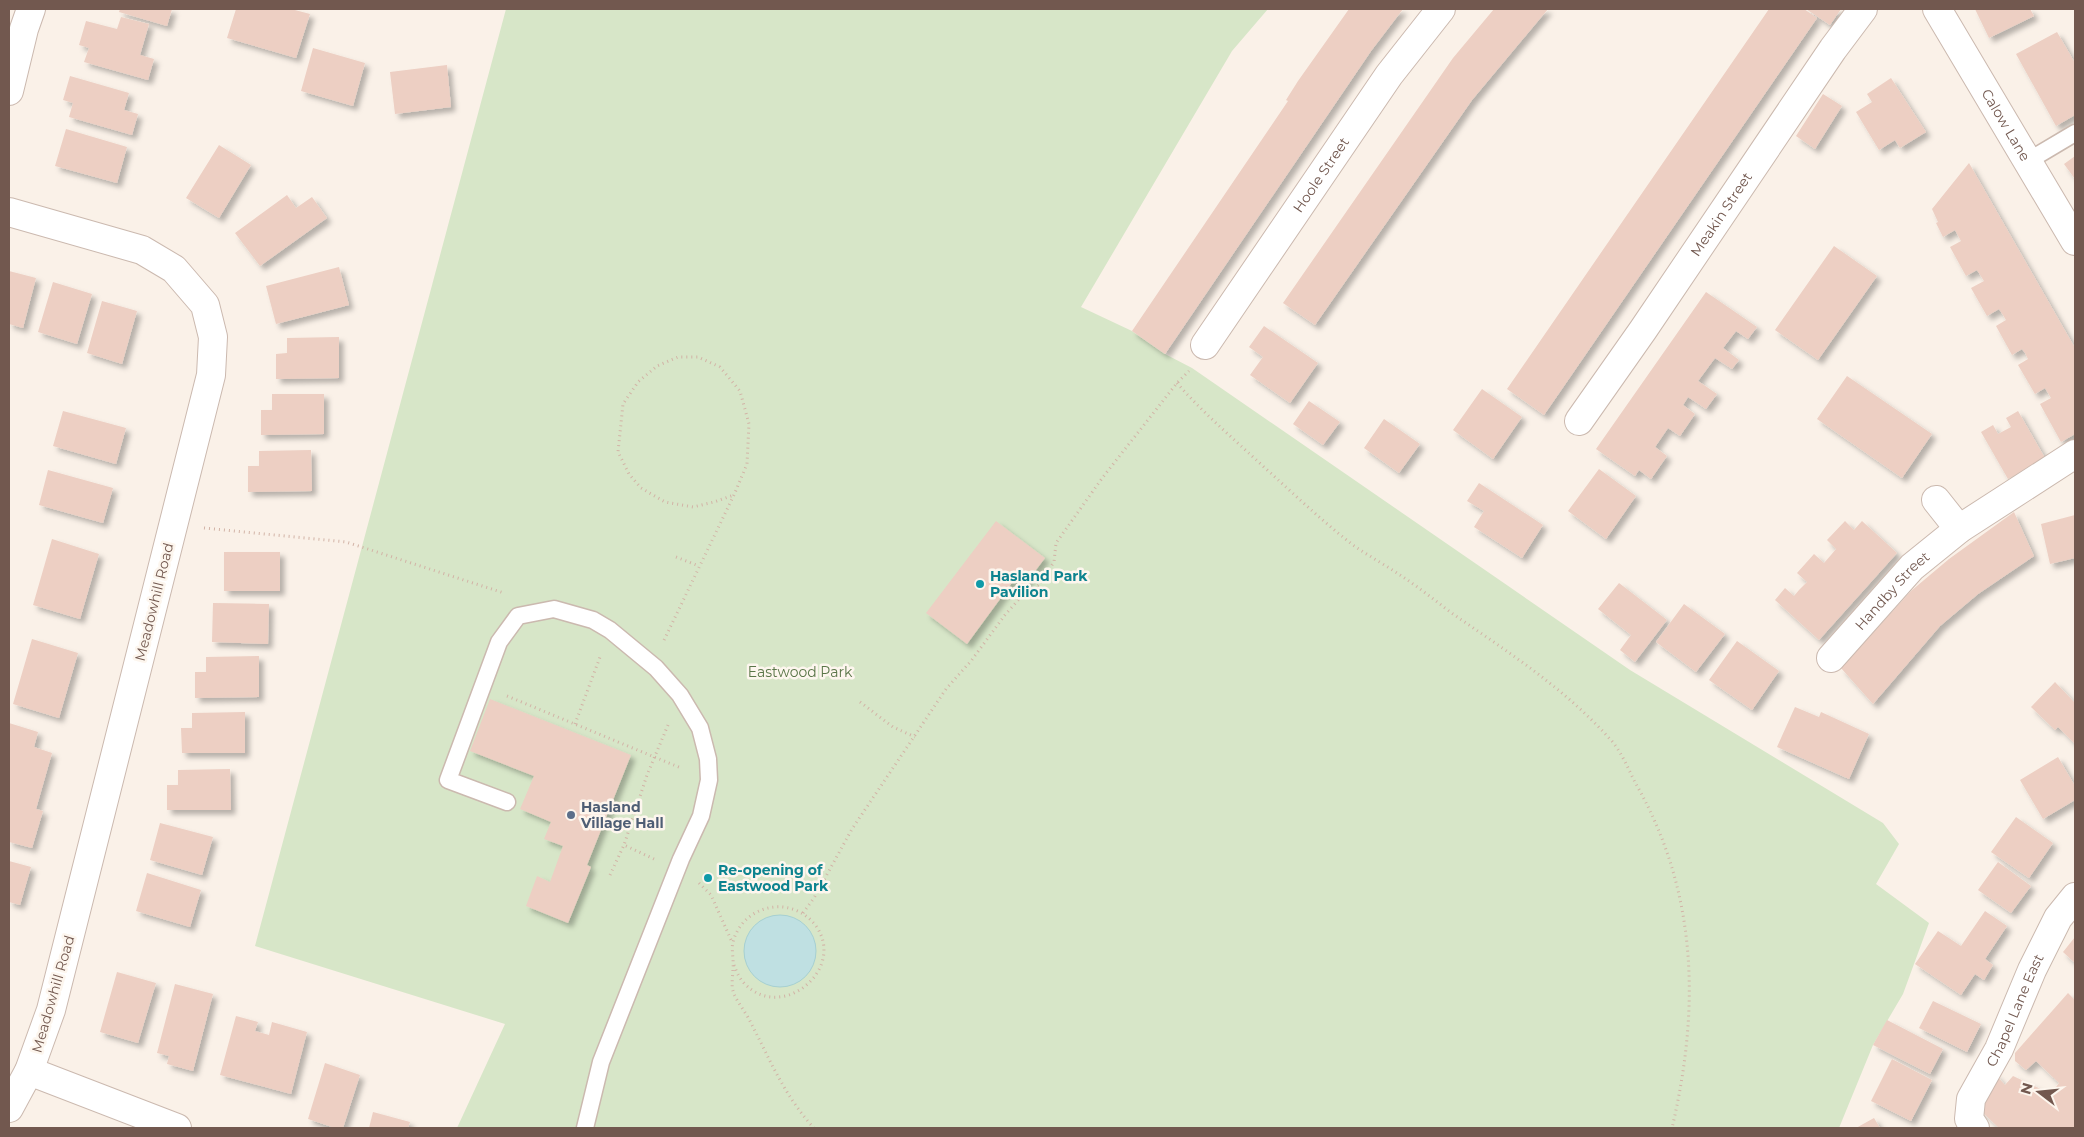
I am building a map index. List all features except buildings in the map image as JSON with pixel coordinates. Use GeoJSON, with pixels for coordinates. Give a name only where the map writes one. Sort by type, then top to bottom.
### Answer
{"type":"FeatureCollection","features":[{"type":"Feature","properties":{"kind":"street"},"geometry":{"type":"LineString","coordinates":[[9,91],[24,29],[31,9]]}},
{"type":"Feature","properties":{"kind":"street","name":"Hoole Street"},"geometry":{"type":"LineString","coordinates":[[1205,344],[1389,75],[1441,9]]}},
{"type":"Feature","properties":{"kind":"street","name":"Meakin Street"},"geometry":{"type":"LineString","coordinates":[[1579,421],[1643,330],[1833,49],[1863,9]]}},
{"type":"Feature","properties":{"kind":"street","name":"Calow Lane"},"geometry":{"type":"LineString","coordinates":[[1938,9],[2075,241]]}},
{"type":"Feature","properties":{"kind":"street","name":"Meadowhill Road"},"geometry":{"type":"LineString","coordinates":[[9,212],[142,250],[174,268],[205,305],[214,337],[212,375],[50,1010],[30,1071],[9,1108]]}},
{"type":"Feature","properties":{"kind":"street","name":"Handby Street"},"geometry":{"type":"LineString","coordinates":[[1831,658],[1912,567],[1959,529],[2075,454]]}},
{"type":"Feature","properties":{"kind":"street"},"geometry":{"type":"LineString","coordinates":[[1936,500],[1959,529]]}},
{"type":"Feature","properties":{"kind":"street","name":"Chapel Lane East"},"geometry":{"type":"LineString","coordinates":[[1975,1128],[1969,1119],[1971,1099],[1999,1049],[2032,970],[2058,918],[2075,897]]}},
{"type":"Feature","properties":{"kind":"street"},"geometry":{"type":"LineString","coordinates":[[30,1071],[177,1128]]}},
{"type":"Feature","properties":{"kind":"lane"},"geometry":{"type":"LineString","coordinates":[[2028,161],[2075,133]]}},
{"type":"Feature","properties":{"kind":"lane"},"geometry":{"type":"LineString","coordinates":[[507,802],[448,780],[499,642],[518,616],[554,609],[593,620],[610,630],[652,664],[680,695],[700,728],[708,759],[710,780],[701,816],[681,859],[601,1062],[585,1128]]}},
{"type":"Feature","properties":{"kind":"path"},"geometry":{"type":"LineString","coordinates":[[803,913],[814,898],[852,829],[946,690],[971,661],[1005,615],[1021,597],[1039,585],[1054,562],[1056,543],[1103,477],[1177,383],[1192,368],[1205,344]]}},
{"type":"Feature","properties":{"kind":"path"},"geometry":{"type":"LineString","coordinates":[[652,664],[734,495],[747,464],[749,424],[740,391],[720,366],[698,357],[678,357],[657,366],[638,382],[623,404],[618,452],[629,474],[641,488],[665,502],[693,507],[734,495]]}},
{"type":"Feature","properties":{"kind":"path"},"geometry":{"type":"LineString","coordinates":[[1177,383],[1193,401],[1256,460],[1354,546],[1406,578],[1516,656],[1562,693],[1611,739],[1645,800],[1671,858],[1686,924],[1690,981],[1688,1034],[1681,1090],[1672,1128]]}},
{"type":"Feature","properties":{"kind":"path"},"geometry":{"type":"LineString","coordinates":[[174,526],[346,542],[507,594]]}},
{"type":"Feature","properties":{"kind":"path"},"geometry":{"type":"LineString","coordinates":[[676,557],[699,566]]}},
{"type":"Feature","properties":{"kind":"path"},"geometry":{"type":"LineString","coordinates":[[575,724],[610,630]]}},
{"type":"Feature","properties":{"kind":"path"},"geometry":{"type":"LineString","coordinates":[[482,686],[710,780]]}},
{"type":"Feature","properties":{"kind":"path"},"geometry":{"type":"LineString","coordinates":[[860,702],[893,727],[915,738]]}},
{"type":"Feature","properties":{"kind":"path"},"geometry":{"type":"LineString","coordinates":[[610,875],[624,845]]}},
{"type":"Feature","properties":{"kind":"path"},"geometry":{"type":"LineString","coordinates":[[734,965],[743,982],[759,994],[778,997],[797,993],[812,982],[822,964],[823,945],[816,927],[803,913],[782,906],[759,909],[742,923],[732,943],[734,965],[732,990],[797,1110],[814,1128]]}},
{"type":"Feature","properties":{"kind":"green space","name":"Eastwood Park"},"geometry":{"type":"Polygon","coordinates":[[[506,9],[1268,9],[1232,51],[1081,307],[1132,331],[1165,354],[1192,368],[1630,670],[1883,823],[1899,844],[1876,884],[1929,923],[1903,994],[1873,1045],[1839,1128],[457,1128],[505,1024],[255,946],[506,9]]]}},
{"type":"Feature","properties":{"kind":"water"},"geometry":{"type":"Polygon","coordinates":[[[780,915],[800,921],[810,931],[816,951],[810,971],[800,981],[780,987],[760,981],[750,971],[744,951],[750,931],[760,921],[780,915]]]}},
{"type":"Feature","properties":{"kind":"place","name":"Hasland Park Pavilion"},"geometry":{"type":"Point","coordinates":[980,584]}},
{"type":"Feature","properties":{"kind":"place","name":"Hasland Village Hall"},"geometry":{"type":"Point","coordinates":[571,815]}},
{"type":"Feature","properties":{"kind":"place","name":"Re-opening of Eastwood Park"},"geometry":{"type":"Point","coordinates":[708,878]}}]}
